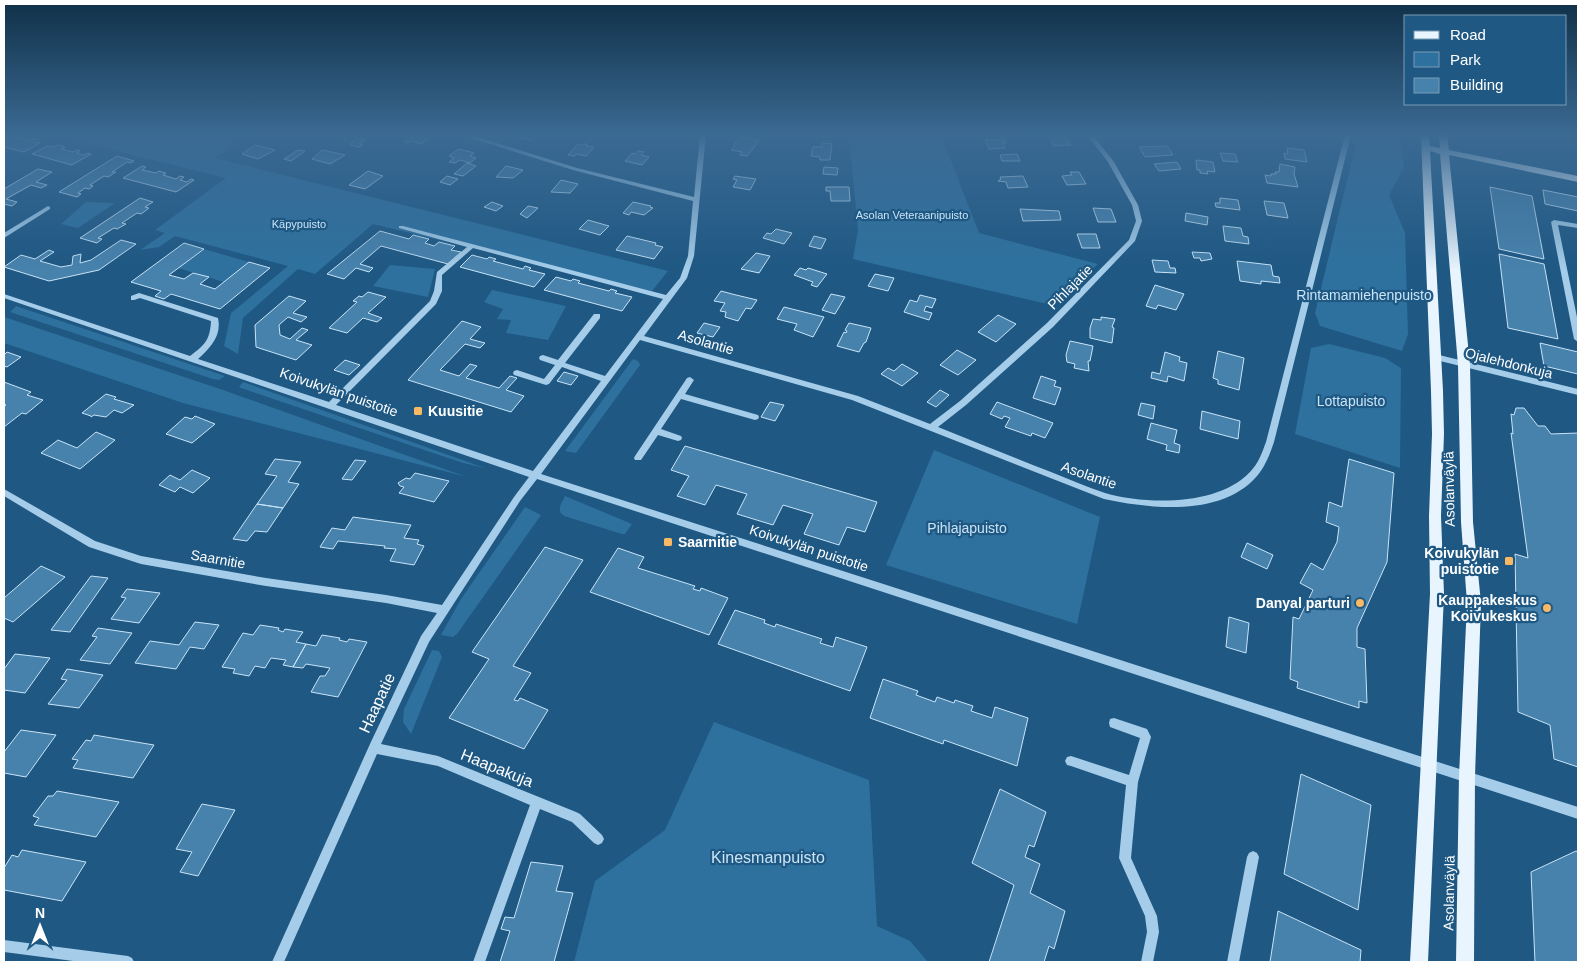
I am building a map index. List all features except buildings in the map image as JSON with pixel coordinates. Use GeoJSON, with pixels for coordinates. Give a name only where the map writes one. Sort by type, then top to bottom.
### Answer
{"type":"FeatureCollection","features":[{"type":"Feature","properties":{"kind":"main road","name":"Asolanväylä"},"geometry":{"type":"LineString","coordinates":[[1419,962],[1437,594],[1435,516],[1438,434],[1427,180]]}},
{"type":"Feature","properties":{"kind":"main road","name":"Asolanväylä"},"geometry":{"type":"LineString","coordinates":[[1448,180],[1464,365],[1466,522],[1474,602],[1468,776],[1465,962]]}},
{"type":"Feature","properties":{"kind":"street"},"geometry":{"type":"LineString","coordinates":[[619,180],[696,199]]}},
{"type":"Feature","properties":{"kind":"street"},"geometry":{"type":"LineString","coordinates":[[535,474],[683,278],[691,256],[698,180]]}},
{"type":"Feature","properties":{"kind":"street","name":"Pihlajatie"},"geometry":{"type":"LineString","coordinates":[[932,427],[957,408],[1050,325],[1132,241],[1140,221],[1135,205],[1121,180]]}},
{"type":"Feature","properties":{"kind":"street","name":"Asolantie"},"geometry":{"type":"LineString","coordinates":[[639,337],[855,398],[932,427],[1076,486],[1123,500],[1188,503],[1212,500],[1226,494],[1252,476],[1261,464],[1270,442],[1337,180]]}},
{"type":"Feature","properties":{"kind":"street"},"geometry":{"type":"LineString","coordinates":[[4,236],[48,208]]}},
{"type":"Feature","properties":{"kind":"street"},"geometry":{"type":"LineString","coordinates":[[1578,226],[1554,222],[1578,339]]}},
{"type":"Feature","properties":{"kind":"street"},"geometry":{"type":"LineString","coordinates":[[401,227],[668,298]]}},
{"type":"Feature","properties":{"kind":"street"},"geometry":{"type":"LineString","coordinates":[[331,405],[433,302],[438,291],[439,274],[449,268],[472,246]]}},
{"type":"Feature","properties":{"kind":"street"},"geometry":{"type":"LineString","coordinates":[[134,298],[139,295],[196,316],[215,320],[212,343],[192,359]]}},
{"type":"Feature","properties":{"kind":"street","name":"Koivukylän puistotie"},"geometry":{"type":"LineString","coordinates":[[4,296],[535,474],[1578,813]]}},
{"type":"Feature","properties":{"kind":"street"},"geometry":{"type":"LineString","coordinates":[[517,373],[546,382],[598,316]]}},
{"type":"Feature","properties":{"kind":"street","name":"Ojalehdonkuja"},"geometry":{"type":"LineString","coordinates":[[1435,357],[1578,392]]}},
{"type":"Feature","properties":{"kind":"street"},"geometry":{"type":"LineString","coordinates":[[542,358],[607,380]]}},
{"type":"Feature","properties":{"kind":"street"},"geometry":{"type":"LineString","coordinates":[[638,458],[690,380]]}},
{"type":"Feature","properties":{"kind":"street"},"geometry":{"type":"LineString","coordinates":[[680,396],[755,417]]}},
{"type":"Feature","properties":{"kind":"street"},"geometry":{"type":"LineString","coordinates":[[656,431],[678,438]]}},
{"type":"Feature","properties":{"kind":"street","name":"Haapatie"},"geometry":{"type":"LineString","coordinates":[[278,962],[425,639],[535,474]]}},
{"type":"Feature","properties":{"kind":"street","name":"Saarnitie"},"geometry":{"type":"LineString","coordinates":[[4,492],[92,544],[141,560],[266,582],[386,599],[443,610]]}},
{"type":"Feature","properties":{"kind":"street"},"geometry":{"type":"LineString","coordinates":[[1114,723],[1143,732],[1146,737],[1132,782],[1125,858],[1151,916],[1153,932],[1147,962]]}},
{"type":"Feature","properties":{"kind":"street","name":"Haapakuja"},"geometry":{"type":"LineString","coordinates":[[374,748],[438,761],[576,818],[598,839]]}},
{"type":"Feature","properties":{"kind":"street"},"geometry":{"type":"LineString","coordinates":[[1071,761],[1132,782]]}},
{"type":"Feature","properties":{"kind":"street"},"geometry":{"type":"LineString","coordinates":[[479,962],[537,802]]}},
{"type":"Feature","properties":{"kind":"street"},"geometry":{"type":"LineString","coordinates":[[1233,962],[1253,857]]}},
{"type":"Feature","properties":{"kind":"street"},"geometry":{"type":"LineString","coordinates":[[4,946],[128,962]]}},
{"type":"Feature","properties":{"kind":"green space","name":"Käpypuisto"},"geometry":{"type":"Polygon","coordinates":[[[223,180],[304,180],[668,271],[652,291],[373,224],[315,274],[298,269],[243,318],[238,354],[224,346],[231,313],[288,266],[175,236],[159,247],[140,250],[165,233],[155,230],[223,180]]]}},
{"type":"Feature","properties":{"kind":"green space","name":"Asolan Veteraanipuisto"},"geometry":{"type":"Polygon","coordinates":[[[853,180],[958,180],[979,233],[1098,264],[1052,305],[853,259],[858,230],[853,180]]]}},
{"type":"Feature","properties":{"kind":"green space","name":"Rintamamiehenpuisto"},"geometry":{"type":"Polygon","coordinates":[[[1347,180],[1397,180],[1389,195],[1405,233],[1408,334],[1402,351],[1320,326],[1315,313],[1347,180]]]}},
{"type":"Feature","properties":{"kind":"green space"},"geometry":{"type":"Polygon","coordinates":[[[86,202],[115,203],[78,228],[61,224],[86,202]]]}},
{"type":"Feature","properties":{"kind":"green space"},"geometry":{"type":"Polygon","coordinates":[[[204,249],[249,262],[224,282],[178,268],[204,249]]]}},
{"type":"Feature","properties":{"kind":"green space"},"geometry":{"type":"Polygon","coordinates":[[[390,265],[435,269],[428,297],[373,286],[390,265]]]}},
{"type":"Feature","properties":{"kind":"green space"},"geometry":{"type":"Polygon","coordinates":[[[492,290],[566,306],[548,340],[506,333],[511,320],[497,319],[503,309],[484,302],[492,290]]]}},
{"type":"Feature","properties":{"kind":"green space"},"geometry":{"type":"Polygon","coordinates":[[[16,306],[225,376],[219,380],[213,379],[10,312],[16,306]]]}},
{"type":"Feature","properties":{"kind":"green space"},"geometry":{"type":"Polygon","coordinates":[[[4,317],[223,390],[467,477],[183,403],[4,343],[4,317]]]}},
{"type":"Feature","properties":{"kind":"green space","name":"Lottapuisto"},"geometry":{"type":"Polygon","coordinates":[[[1329,344],[1385,358],[1401,368],[1400,468],[1295,434],[1311,348],[1329,344]]]}},
{"type":"Feature","properties":{"kind":"green space"},"geometry":{"type":"Polygon","coordinates":[[[633,359],[638,361],[640,365],[576,453],[565,451],[633,359]]]}},
{"type":"Feature","properties":{"kind":"green space"},"geometry":{"type":"Polygon","coordinates":[[[243,382],[485,468],[463,463],[239,387],[243,382]]]}},
{"type":"Feature","properties":{"kind":"green space","name":"Pihlajapuisto"},"geometry":{"type":"Polygon","coordinates":[[[934,450],[1100,517],[1077,624],[886,565],[934,450]]]}},
{"type":"Feature","properties":{"kind":"green space"},"geometry":{"type":"Polygon","coordinates":[[[565,496],[632,524],[625,534],[622,534],[564,516],[560,512],[560,506],[565,496]]]}},
{"type":"Feature","properties":{"kind":"green space"},"geometry":{"type":"Polygon","coordinates":[[[525,507],[541,515],[457,634],[453,637],[441,635],[461,599],[525,507]]]}},
{"type":"Feature","properties":{"kind":"green space"},"geometry":{"type":"Polygon","coordinates":[[[432,650],[439,651],[442,657],[411,734],[403,722],[404,709],[432,650]]]}},
{"type":"Feature","properties":{"kind":"green space","name":"Kinesmanpuisto"},"geometry":{"type":"Polygon","coordinates":[[[714,722],[869,780],[877,926],[910,941],[928,962],[574,962],[595,881],[665,830],[714,722]]]}},
{"type":"Feature","properties":{"kind":"place","name":"Kuusitie"},"geometry":{"type":"Point","coordinates":[418,411]}},
{"type":"Feature","properties":{"kind":"place","name":"Saarnitie"},"geometry":{"type":"Point","coordinates":[668,542]}},
{"type":"Feature","properties":{"kind":"place","name":"Koivukylän puistotie"},"geometry":{"type":"Point","coordinates":[1509,561]}},
{"type":"Feature","properties":{"kind":"place","name":"Danyal parturi"},"geometry":{"type":"Point","coordinates":[1360,603]}},
{"type":"Feature","properties":{"kind":"place","name":"Kauppakeskus Koivukeskus"},"geometry":{"type":"Point","coordinates":[1547,608]}}]}
